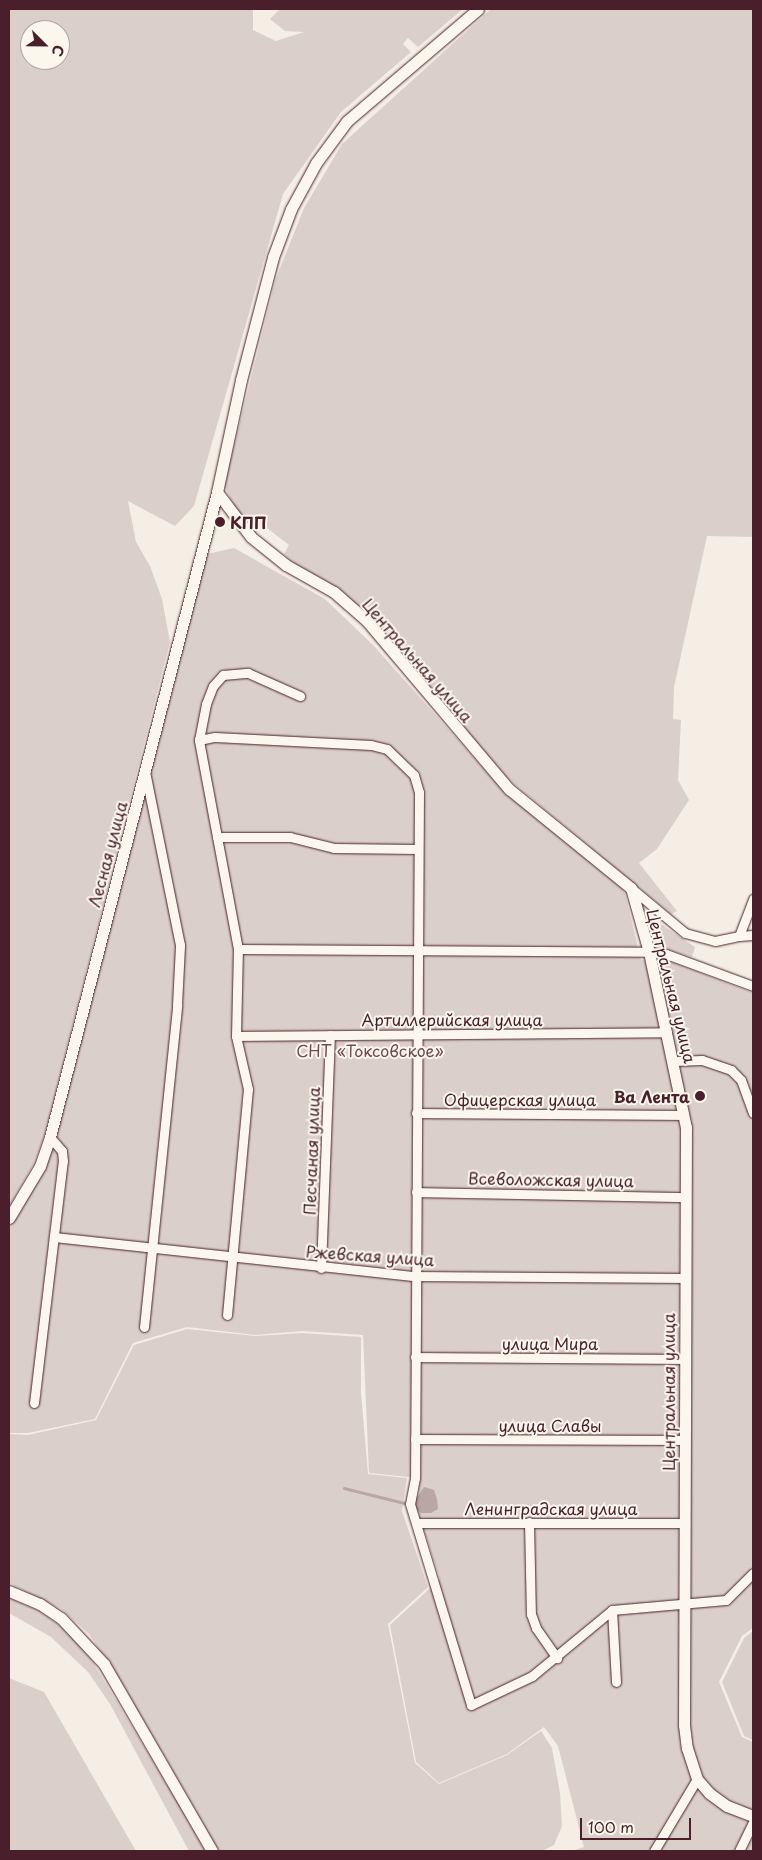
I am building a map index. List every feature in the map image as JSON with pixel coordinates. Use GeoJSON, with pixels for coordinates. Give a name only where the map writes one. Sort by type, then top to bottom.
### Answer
{"type":"FeatureCollection","features":[{"type":"Feature","properties":{"kind":"street","name":"Лесная улица"},"geometry":{"type":"LineString","coordinates":[[9,1218],[40,1166],[50,1137],[218,492],[241,380],[273,257],[291,209],[316,163],[347,121],[478,9]]}},
{"type":"Feature","properties":{"kind":"street","name":"Центральная улица"},"geometry":{"type":"LineString","coordinates":[[218,492],[251,537],[286,565],[334,592],[366,620],[509,789],[631,888],[649,952],[674,1061],[684,1115],[686,1197],[684,1278],[684,1725],[687,1748],[698,1779],[709,1793],[727,1806],[753,1816]]}},
{"type":"Feature","properties":{"kind":"street"},"geometry":{"type":"LineString","coordinates":[[227,1315],[248,1104],[236,1036],[238,949],[199,740],[206,704],[213,686],[223,676],[248,673],[300,696]]}},
{"type":"Feature","properties":{"kind":"street"},"geometry":{"type":"LineString","coordinates":[[199,740],[215,737],[371,745],[387,749],[414,775],[419,792],[415,1478],[410,1504],[418,1523],[471,1706],[513,1687],[556,1658],[612,1610],[726,1600],[753,1573]]}},
{"type":"Feature","properties":{"kind":"street"},"geometry":{"type":"LineString","coordinates":[[144,1327],[177,1005],[180,945],[145,771]]}},
{"type":"Feature","properties":{"kind":"street"},"geometry":{"type":"LineString","coordinates":[[217,837],[290,837],[334,848],[418,849]]}},
{"type":"Feature","properties":{"kind":"street"},"geometry":{"type":"LineString","coordinates":[[631,888],[694,938],[715,941],[753,935]]}},
{"type":"Feature","properties":{"kind":"street"},"geometry":{"type":"LineString","coordinates":[[740,936],[753,899]]}},
{"type":"Feature","properties":{"kind":"street"},"geometry":{"type":"LineString","coordinates":[[238,949],[649,952],[666,954],[753,986]]}},
{"type":"Feature","properties":{"kind":"street","name":"Артиллерийская улица"},"geometry":{"type":"LineString","coordinates":[[236,1036],[667,1032]]}},
{"type":"Feature","properties":{"kind":"street","name":"Песчаная улица"},"geometry":{"type":"LineString","coordinates":[[321,1268],[330,1034]]}},
{"type":"Feature","properties":{"kind":"street"},"geometry":{"type":"LineString","coordinates":[[674,1061],[702,1060],[731,1070],[742,1080],[753,1113]]}},
{"type":"Feature","properties":{"kind":"street","name":"Офицерская улица"},"geometry":{"type":"LineString","coordinates":[[416,1113],[684,1115]]}},
{"type":"Feature","properties":{"kind":"street"},"geometry":{"type":"LineString","coordinates":[[34,1403],[63,1161],[58,1143],[50,1137]]}},
{"type":"Feature","properties":{"kind":"street","name":"Всеволожская улица"},"geometry":{"type":"LineString","coordinates":[[416,1192],[686,1197]]}},
{"type":"Feature","properties":{"kind":"street","name":"Ржевская улица"},"geometry":{"type":"LineString","coordinates":[[54,1238],[321,1268],[415,1276],[684,1278]]}},
{"type":"Feature","properties":{"kind":"street","name":"улица Мира"},"geometry":{"type":"LineString","coordinates":[[415,1357],[684,1359]]}},
{"type":"Feature","properties":{"kind":"street","name":"улица Славы"},"geometry":{"type":"LineString","coordinates":[[415,1439],[684,1440]]}},
{"type":"Feature","properties":{"kind":"street"},"geometry":{"type":"LineString","coordinates":[[529,1522],[531,1614],[536,1628],[556,1658]]}},
{"type":"Feature","properties":{"kind":"street","name":"Ленинградская улица"},"geometry":{"type":"LineString","coordinates":[[418,1523],[685,1523]]}},
{"type":"Feature","properties":{"kind":"street"},"geometry":{"type":"LineString","coordinates":[[9,1590],[40,1604],[61,1618],[104,1664],[212,1851]]}},
{"type":"Feature","properties":{"kind":"street"},"geometry":{"type":"LineString","coordinates":[[612,1610],[616,1682]]}},
{"type":"Feature","properties":{"kind":"street"},"geometry":{"type":"LineString","coordinates":[[654,1851],[698,1779]]}},
{"type":"Feature","properties":{"kind":"street"},"geometry":{"type":"LineString","coordinates":[[739,1851],[753,1822]]}},
{"type":"Feature","properties":{"kind":"green space"},"geometry":{"type":"Polygon","coordinates":[[[9,9],[253,9],[253,30],[276,41],[304,32],[285,31],[270,19],[280,9],[463,9],[418,47],[408,38],[403,44],[411,52],[341,112],[283,194],[194,506],[175,526],[128,501],[136,542],[150,566],[162,599],[170,642],[45,1134],[34,1163],[9,1207],[9,9]]]}},
{"type":"Feature","properties":{"kind":"green space"},"geometry":{"type":"Polygon","coordinates":[[[491,9],[753,9],[753,537],[707,536],[674,687],[673,719],[681,720],[678,780],[689,800],[657,849],[639,863],[677,911],[671,914],[500,772],[368,614],[297,566],[284,554],[289,545],[263,525],[254,535],[242,521],[224,486],[276,278],[304,208],[342,144],[491,9]]]}},
{"type":"Feature","properties":{"kind":"green space","name":"СНТ «Токсовское»"},"geometry":{"type":"Polygon","coordinates":[[[234,548],[325,599],[374,646],[492,778],[618,881],[625,893],[641,960],[667,960],[753,993],[753,1628],[742,1636],[719,1682],[742,1737],[753,1742],[753,1851],[572,1851],[584,1847],[558,1746],[544,1727],[507,1754],[439,1783],[416,1762],[390,1625],[440,1579],[418,1512],[419,1478],[369,1473],[363,1335],[302,1331],[255,1335],[187,1327],[133,1343],[95,1419],[28,1433],[9,1433],[9,1225],[53,1136],[207,554],[234,548]]]}},
{"type":"Feature","properties":{"kind":"green space"},"geometry":{"type":"Polygon","coordinates":[[[656,921],[695,947],[692,957],[649,944],[645,923],[656,921]]]}},
{"type":"Feature","properties":{"kind":"green space"},"geometry":{"type":"Polygon","coordinates":[[[187,1329],[256,1336],[302,1333],[361,1337],[361,1393],[368,1474],[407,1478],[402,1511],[428,1587],[388,1624],[415,1763],[439,1784],[507,1755],[541,1731],[552,1748],[560,1793],[562,1826],[554,1845],[542,1851],[219,1851],[126,1690],[89,1634],[61,1609],[9,1583],[9,1434],[28,1435],[96,1420],[134,1345],[187,1329]]]}},
{"type":"Feature","properties":{"kind":"green space"},"geometry":{"type":"Polygon","coordinates":[[[9,1598],[39,1611],[66,1630],[93,1662],[207,1851],[189,1851],[110,1704],[88,1672],[51,1637],[9,1613],[9,1598]]]}},
{"type":"Feature","properties":{"kind":"green space"},"geometry":{"type":"Polygon","coordinates":[[[753,1631],[753,1740],[744,1736],[722,1682],[744,1638],[753,1631]]]}},
{"type":"Feature","properties":{"kind":"green space"},"geometry":{"type":"Polygon","coordinates":[[[9,1678],[44,1692],[136,1851],[9,1851],[9,1678]]]}},
{"type":"Feature","properties":{"kind":"shaded area"},"geometry":{"type":"Polygon","coordinates":[[[424,1487],[434,1490],[437,1499],[438,1509],[431,1513],[421,1513],[416,1509],[416,1499],[424,1487]]]}},
{"type":"Feature","properties":{"kind":"waterway"},"geometry":{"type":"LineString","coordinates":[[344,1488],[408,1504]]}},
{"type":"Feature","properties":{"kind":"place","name":"КПП"},"geometry":{"type":"Point","coordinates":[220,522]}},
{"type":"Feature","properties":{"kind":"place","name":"Ва Лента"},"geometry":{"type":"Point","coordinates":[700,1096]}}]}
